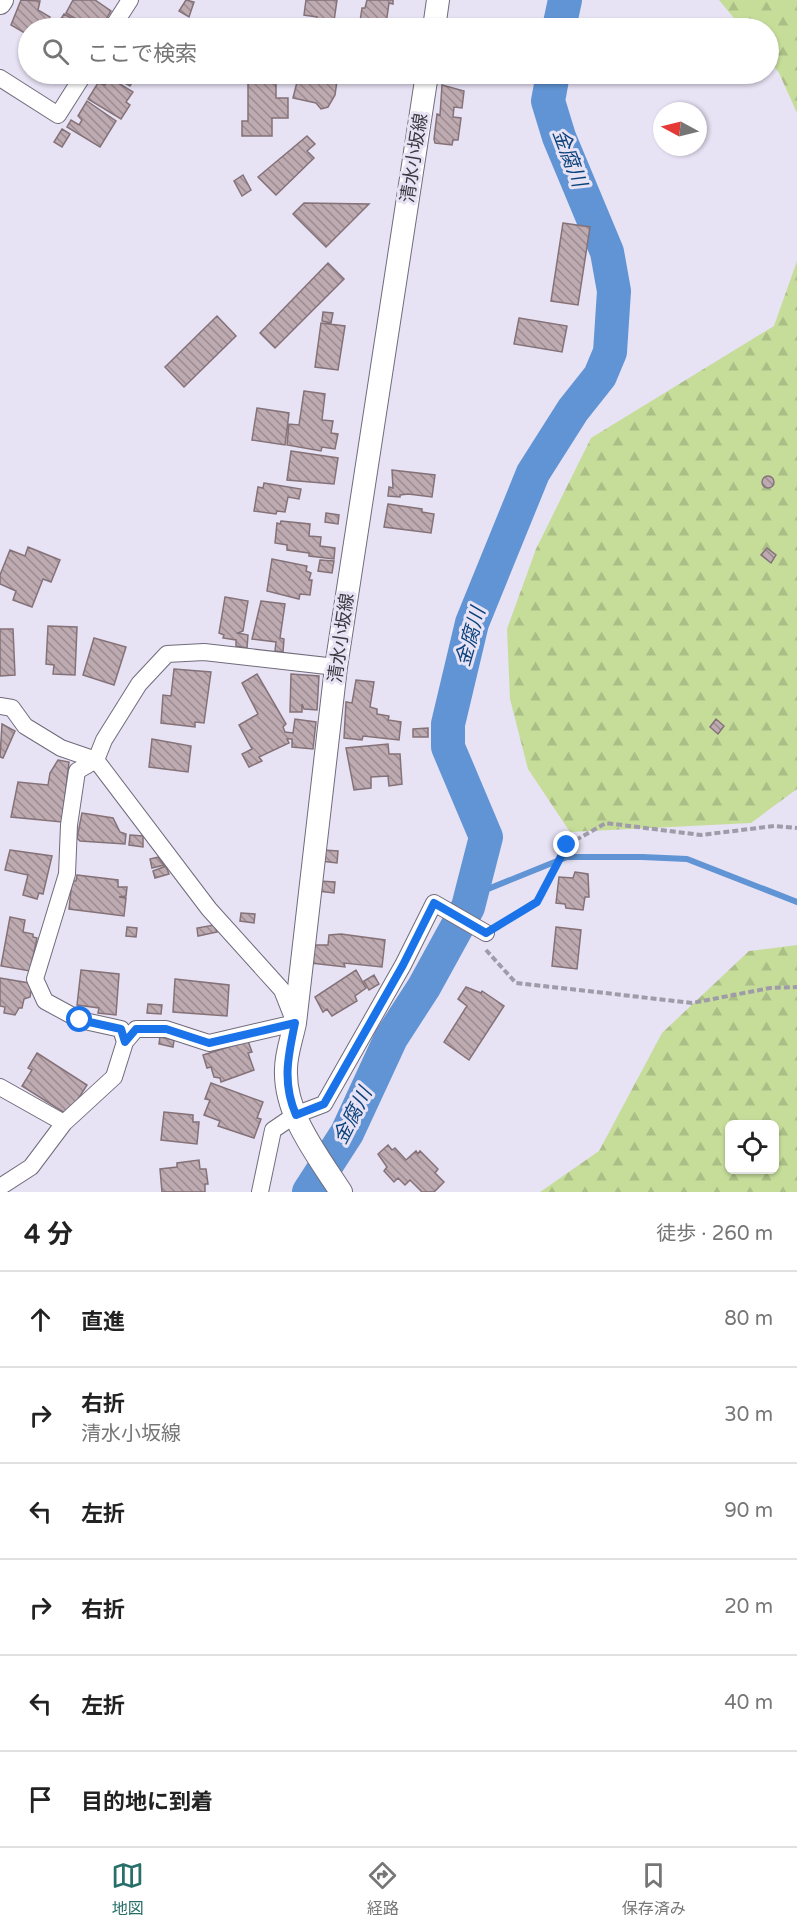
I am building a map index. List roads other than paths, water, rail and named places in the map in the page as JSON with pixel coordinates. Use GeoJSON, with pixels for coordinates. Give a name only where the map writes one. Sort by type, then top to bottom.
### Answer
{"type":"FeatureCollection","features":[{"type":"Feature","properties":{"kind":"main road"},"geometry":{"type":"LineString","coordinates":[[435,18],[438,0]]}},
{"type":"Feature","properties":{"kind":"main road","name":"清水小坂線"},"geometry":{"type":"LineString","coordinates":[[341,1192],[299,1122],[289,1098],[286,1069],[295,1023],[336,667],[425,84]]}},
{"type":"Feature","properties":{"kind":"street"},"geometry":{"type":"LineString","coordinates":[[118,18],[130,0]]}},
{"type":"Feature","properties":{"kind":"street"},"geometry":{"type":"LineString","coordinates":[[0,78],[58,115],[78,84]]}},
{"type":"Feature","properties":{"kind":"street"},"geometry":{"type":"LineString","coordinates":[[125,1042],[121,1029],[80,1020],[45,1001],[35,979],[67,874],[69,825],[77,771],[96,760],[104,740],[139,684],[167,654],[204,652],[336,667]]}},
{"type":"Feature","properties":{"kind":"street"},"geometry":{"type":"LineString","coordinates":[[0,706],[12,708],[25,726],[61,748],[96,760],[209,909],[282,990],[295,1023],[209,1043],[166,1029],[136,1029],[125,1042],[114,1077],[64,1123],[31,1167],[0,1187]]}},
{"type":"Feature","properties":{"kind":"street"},"geometry":{"type":"LineString","coordinates":[[260,1192],[273,1130],[299,1122],[324,1104],[403,965],[434,903],[486,933]]}},
{"type":"Feature","properties":{"kind":"street"},"geometry":{"type":"LineString","coordinates":[[0,1087],[64,1123]]}},
{"type":"Feature","properties":{"kind":"waterway","name":"金腐川"},"geometry":{"type":"LineString","coordinates":[[561,18],[565,0]]}},
{"type":"Feature","properties":{"kind":"waterway","name":"金腐川"},"geometry":{"type":"LineString","coordinates":[[309,1192],[347,1133],[391,1038],[424,987],[468,907],[486,837],[448,747],[448,724],[472,623],[533,473],[573,410],[600,376],[610,352],[614,291],[607,252],[559,137],[548,101],[551,84]]}},
{"type":"Feature","properties":{"kind":"waterway"},"geometry":{"type":"LineString","coordinates":[[477,879],[483,891],[567,857],[687,859],[797,902]]}}]}
